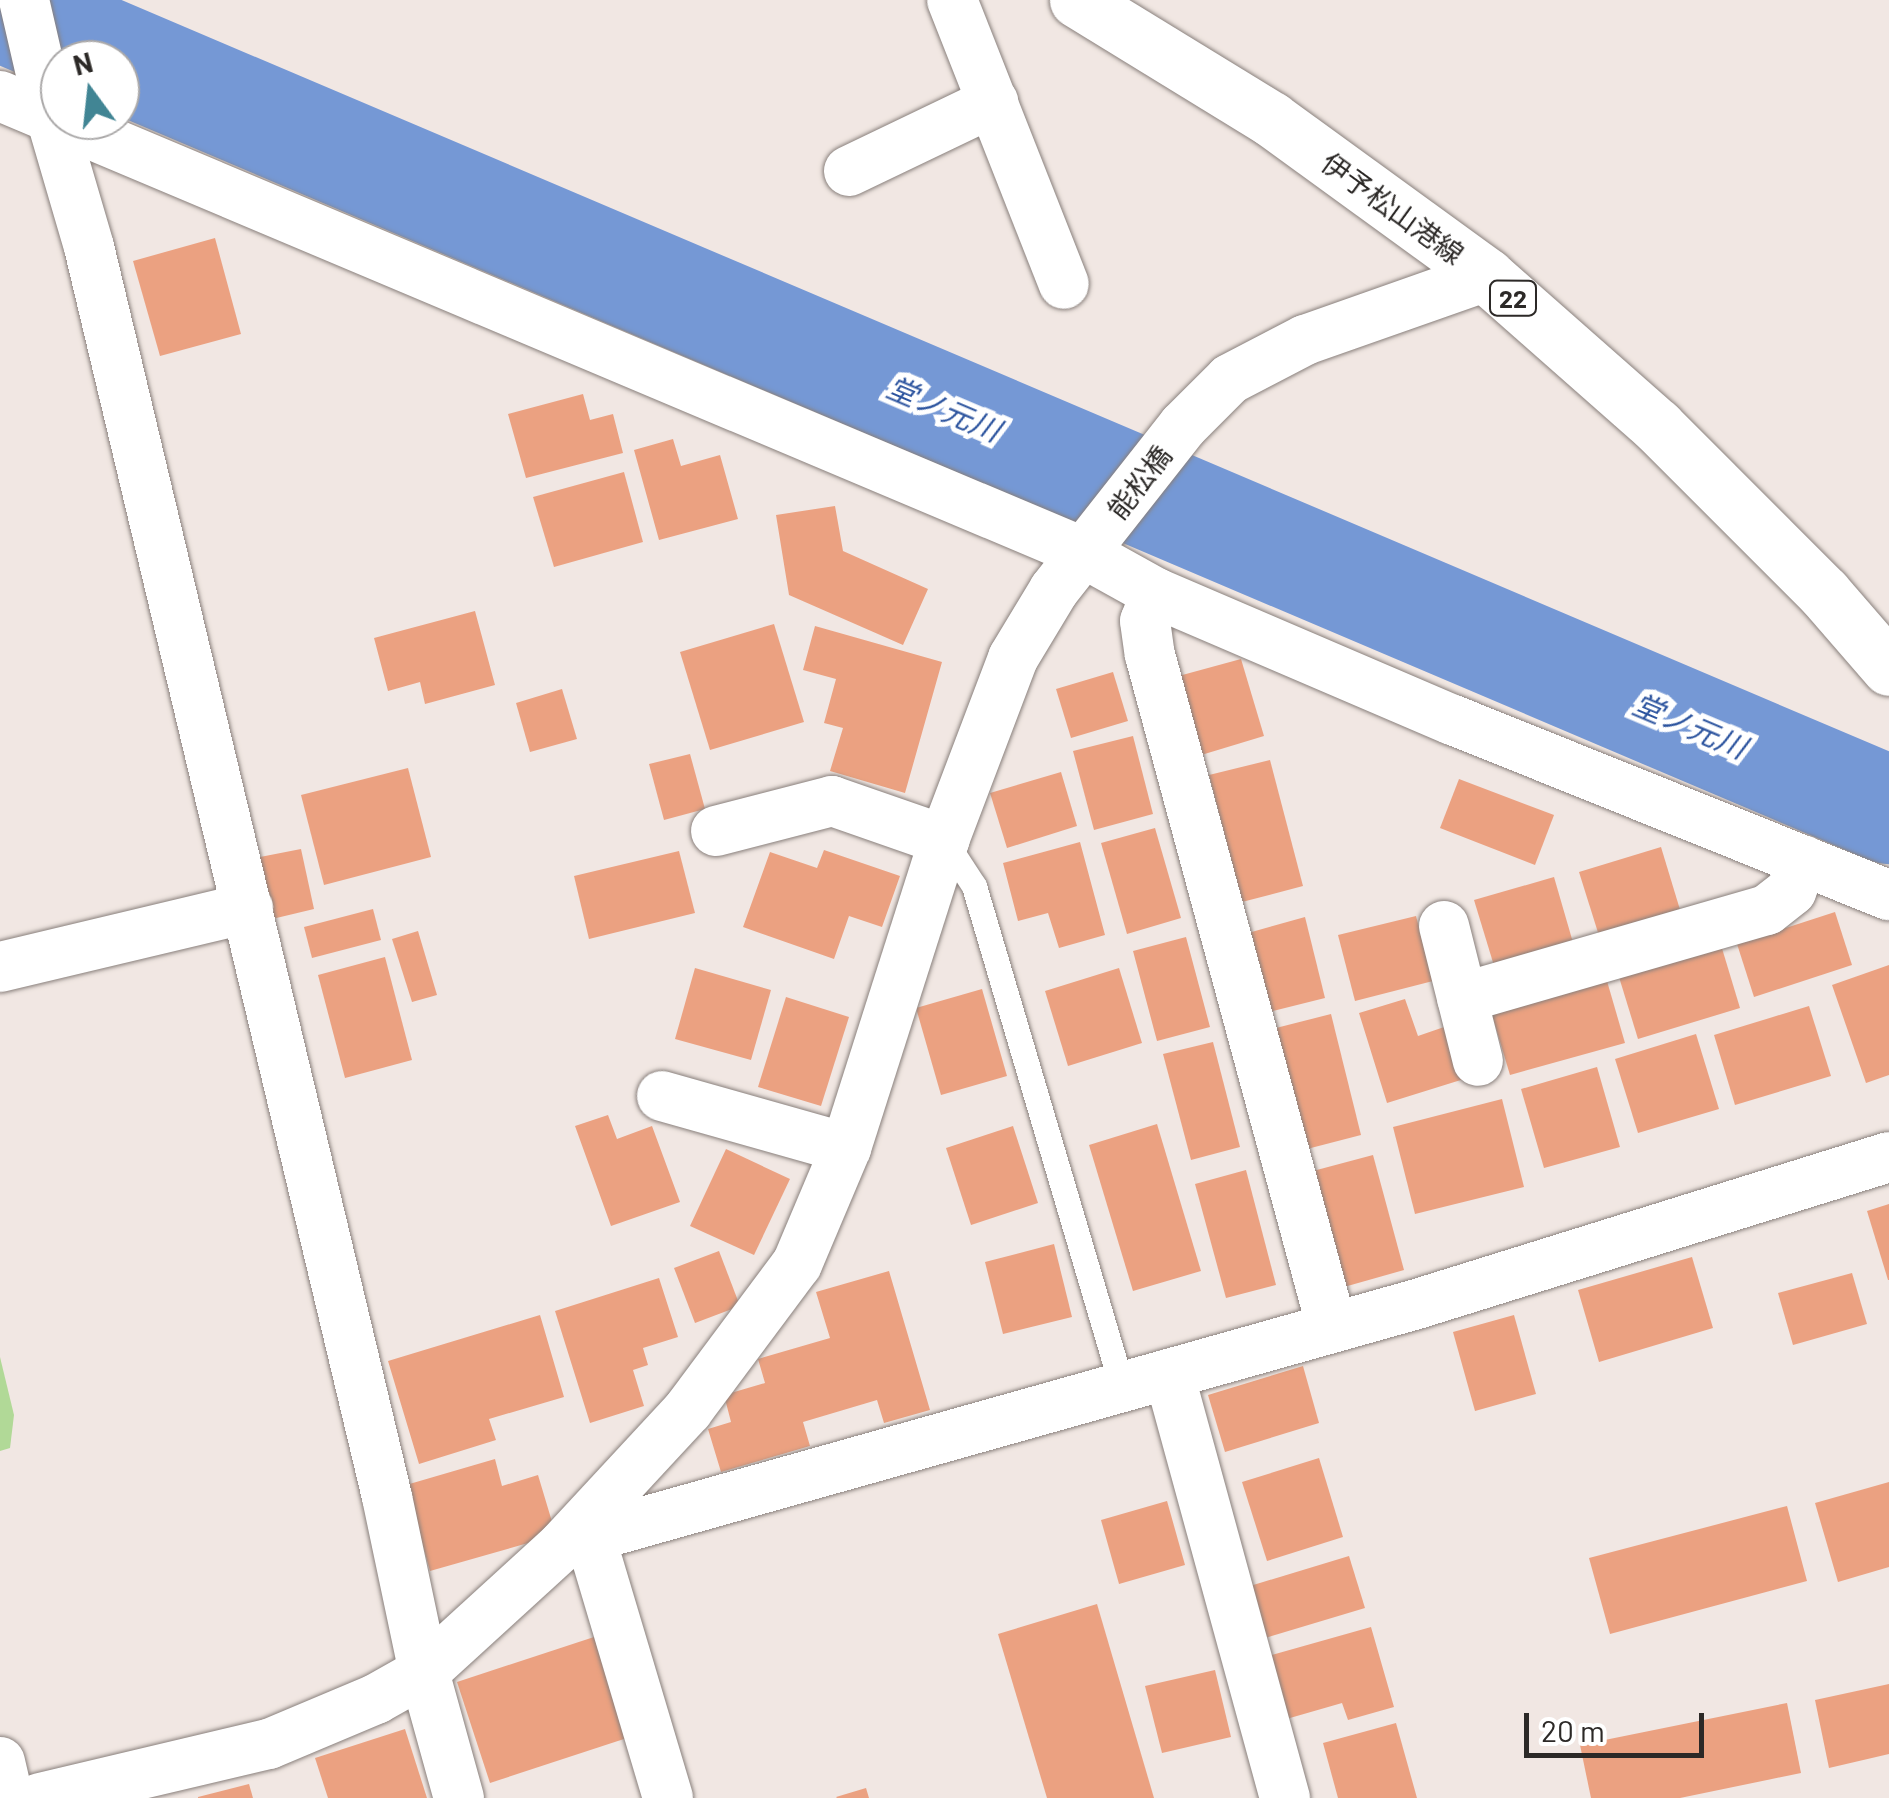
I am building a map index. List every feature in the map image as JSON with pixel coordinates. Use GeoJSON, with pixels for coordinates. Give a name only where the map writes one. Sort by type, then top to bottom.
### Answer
{"type":"FeatureCollection","features":[{"type":"Feature","properties":{"kind":"main road","name":"伊予松山港線"},"geometry":{"type":"LineString","coordinates":[[1077,0],[1270,120],[1487,276],[1657,426],[1824,593],[1889,668]]}},
{"type":"Feature","properties":{"kind":"street"},"geometry":{"type":"LineString","coordinates":[[24,0],[31,98],[90,246],[424,1672],[459,1798]]}},
{"type":"Feature","properties":{"kind":"street"},"geometry":{"type":"LineString","coordinates":[[952,0],[1064,284]]}},
{"type":"Feature","properties":{"kind":"street"},"geometry":{"type":"LineString","coordinates":[[31,98],[1088,545],[1156,593],[1889,896]]}},
{"type":"Feature","properties":{"kind":"street"},"geometry":{"type":"LineString","coordinates":[[850,171],[992,102]]}},
{"type":"Feature","properties":{"kind":"street","name":"能松橋"},"geometry":{"type":"LineString","coordinates":[[40,1798],[269,1744],[376,1699],[424,1672],[577,1540],[688,1410],[797,1264],[846,1148],[944,840],[1013,658],[1088,545],[1183,426],[1230,379],[1260,360],[1413,298],[1487,276]]}},
{"type":"Feature","properties":{"kind":"street"},"geometry":{"type":"LineString","coordinates":[[1156,593],[1146,621],[1150,655],[1332,1328]]}},
{"type":"Feature","properties":{"kind":"street"},"geometry":{"type":"LineString","coordinates":[[716,830],[832,801],[944,840]]}},
{"type":"Feature","properties":{"kind":"street"},"geometry":{"type":"LineString","coordinates":[[1462,998],[1767,910],[1792,891],[1804,862]]}},
{"type":"Feature","properties":{"kind":"street"},"geometry":{"type":"LineString","coordinates":[[0,967],[248,908]]}},
{"type":"Feature","properties":{"kind":"street"},"geometry":{"type":"LineString","coordinates":[[1444,926],[1478,1061]]}},
{"type":"Feature","properties":{"kind":"street"},"geometry":{"type":"LineString","coordinates":[[662,1096],[846,1148]]}},
{"type":"Feature","properties":{"kind":"street"},"geometry":{"type":"LineString","coordinates":[[668,1798],[577,1540],[1332,1328],[1889,1156]]}},
{"type":"Feature","properties":{"kind":"street"},"geometry":{"type":"LineString","coordinates":[[1146,1381],[1285,1798]]}},
{"type":"Feature","properties":{"kind":"street"},"geometry":{"type":"LineString","coordinates":[[0,1762],[8,1798]]}},
{"type":"Feature","properties":{"kind":"lane"},"geometry":{"type":"LineString","coordinates":[[944,840],[974,886],[1146,1381]]}},
{"type":"Feature","properties":{"kind":"green space"},"geometry":{"type":"Polygon","coordinates":[[[0,1357],[14,1415],[10,1448],[0,1451],[0,1357]]]}},
{"type":"Feature","properties":{"kind":"building"},"geometry":{"type":"Polygon","coordinates":[[[215,238],[241,334],[160,356],[133,261],[215,238]]]}},
{"type":"Feature","properties":{"kind":"building"},"geometry":{"type":"Polygon","coordinates":[[[583,394],[590,420],[613,414],[623,453],[526,478],[508,414],[583,394]]]}},
{"type":"Feature","properties":{"kind":"building"},"geometry":{"type":"Polygon","coordinates":[[[673,439],[681,466],[720,455],[738,519],[659,540],[634,450],[673,439]]]}},
{"type":"Feature","properties":{"kind":"building"},"geometry":{"type":"Polygon","coordinates":[[[624,472],[643,542],[554,567],[533,497],[624,472]]]}},
{"type":"Feature","properties":{"kind":"building"},"geometry":{"type":"Polygon","coordinates":[[[835,506],[843,551],[928,589],[903,645],[789,595],[776,515],[835,506]]]}},
{"type":"Feature","properties":{"kind":"building"},"geometry":{"type":"Polygon","coordinates":[[[475,611],[495,685],[425,704],[420,682],[388,691],[374,638],[475,611]]]}},
{"type":"Feature","properties":{"kind":"building"},"geometry":{"type":"Polygon","coordinates":[[[774,624],[804,722],[710,750],[680,652],[774,624]]]}},
{"type":"Feature","properties":{"kind":"building"},"geometry":{"type":"Polygon","coordinates":[[[815,626],[942,662],[905,793],[830,771],[843,728],[824,723],[836,679],[803,670],[815,626]]]}},
{"type":"Feature","properties":{"kind":"building"},"geometry":{"type":"Polygon","coordinates":[[[1241,659],[1264,736],[1198,756],[1175,677],[1241,659]]]}},
{"type":"Feature","properties":{"kind":"building"},"geometry":{"type":"Polygon","coordinates":[[[1113,672],[1128,721],[1071,738],[1056,689],[1113,672]]]}},
{"type":"Feature","properties":{"kind":"building"},"geometry":{"type":"Polygon","coordinates":[[[562,689],[577,739],[530,752],[516,703],[562,689]]]}},
{"type":"Feature","properties":{"kind":"building"},"geometry":{"type":"Polygon","coordinates":[[[1133,736],[1153,814],[1094,830],[1073,751],[1133,736]]]}},
{"type":"Feature","properties":{"kind":"building"},"geometry":{"type":"Polygon","coordinates":[[[690,754],[705,809],[664,820],[649,764],[690,754]]]}},
{"type":"Feature","properties":{"kind":"building"},"geometry":{"type":"Polygon","coordinates":[[[1270,760],[1303,886],[1242,902],[1209,775],[1270,760]]]}},
{"type":"Feature","properties":{"kind":"building"},"geometry":{"type":"Polygon","coordinates":[[[408,768],[431,857],[324,885],[301,795],[408,768]]]}},
{"type":"Feature","properties":{"kind":"building"},"geometry":{"type":"Polygon","coordinates":[[[1061,772],[1077,826],[1007,848],[990,793],[1061,772]]]}},
{"type":"Feature","properties":{"kind":"building"},"geometry":{"type":"Polygon","coordinates":[[[1459,779],[1554,815],[1535,865],[1440,828],[1459,779]]]}},
{"type":"Feature","properties":{"kind":"building"},"geometry":{"type":"Polygon","coordinates":[[[1155,828],[1181,918],[1127,934],[1101,843],[1155,828]]]}},
{"type":"Feature","properties":{"kind":"building"},"geometry":{"type":"Polygon","coordinates":[[[1080,842],[1105,935],[1059,948],[1048,913],[1018,921],[1003,863],[1080,842]]]}},
{"type":"Feature","properties":{"kind":"building"},"geometry":{"type":"Polygon","coordinates":[[[1661,847],[1681,913],[1600,939],[1579,872],[1661,847]]]}},
{"type":"Feature","properties":{"kind":"building"},"geometry":{"type":"Polygon","coordinates":[[[301,849],[314,909],[268,920],[255,858],[301,849]]]}},
{"type":"Feature","properties":{"kind":"building"},"geometry":{"type":"Polygon","coordinates":[[[824,850],[900,876],[882,927],[849,916],[834,959],[743,927],[770,852],[817,868],[824,850]]]}},
{"type":"Feature","properties":{"kind":"building"},"geometry":{"type":"Polygon","coordinates":[[[679,851],[695,913],[589,939],[574,876],[679,851]]]}},
{"type":"Feature","properties":{"kind":"building"},"geometry":{"type":"Polygon","coordinates":[[[1554,877],[1574,946],[1495,969],[1474,900],[1554,877]]]}},
{"type":"Feature","properties":{"kind":"building"},"geometry":{"type":"Polygon","coordinates":[[[373,909],[381,940],[312,958],[304,927],[373,909]]]}},
{"type":"Feature","properties":{"kind":"building"},"geometry":{"type":"Polygon","coordinates":[[[1835,912],[1852,965],[1754,997],[1737,944],[1835,912]]]}},
{"type":"Feature","properties":{"kind":"building"},"geometry":{"type":"Polygon","coordinates":[[[1416,916],[1433,981],[1355,1001],[1338,935],[1416,916]]]}},
{"type":"Feature","properties":{"kind":"building"},"geometry":{"type":"Polygon","coordinates":[[[1305,917],[1325,998],[1269,1012],[1248,933],[1305,917]]]}},
{"type":"Feature","properties":{"kind":"building"},"geometry":{"type":"Polygon","coordinates":[[[418,931],[437,995],[412,1002],[392,939],[418,931]]]}},
{"type":"Feature","properties":{"kind":"building"},"geometry":{"type":"Polygon","coordinates":[[[1186,937],[1210,1027],[1157,1041],[1133,951],[1186,937]]]}},
{"type":"Feature","properties":{"kind":"building"},"geometry":{"type":"Polygon","coordinates":[[[1721,945],[1740,1008],[1638,1039],[1619,977],[1721,945]]]}},
{"type":"Feature","properties":{"kind":"building"},"geometry":{"type":"Polygon","coordinates":[[[385,957],[412,1060],[345,1078],[318,975],[385,957]]]}},
{"type":"Feature","properties":{"kind":"building"},"geometry":{"type":"Polygon","coordinates":[[[1889,965],[1889,1075],[1866,1083],[1832,985],[1889,965]]]}},
{"type":"Feature","properties":{"kind":"building"},"geometry":{"type":"Polygon","coordinates":[[[695,968],[771,990],[751,1060],[675,1039],[695,968]]]}},
{"type":"Feature","properties":{"kind":"building"},"geometry":{"type":"Polygon","coordinates":[[[1119,968],[1142,1043],[1068,1066],[1045,991],[1119,968]]]}},
{"type":"Feature","properties":{"kind":"building"},"geometry":{"type":"Polygon","coordinates":[[[1607,981],[1625,1043],[1510,1075],[1492,1015],[1607,981]]]}},
{"type":"Feature","properties":{"kind":"building"},"geometry":{"type":"Polygon","coordinates":[[[982,989],[1007,1076],[941,1095],[916,1008],[982,989]]]}},
{"type":"Feature","properties":{"kind":"building"},"geometry":{"type":"Polygon","coordinates":[[[786,997],[849,1017],[821,1106],[758,1087],[786,997]]]}},
{"type":"Feature","properties":{"kind":"building"},"geometry":{"type":"Polygon","coordinates":[[[1405,999],[1418,1036],[1447,1026],[1464,1079],[1387,1103],[1359,1013],[1405,999]]]}},
{"type":"Feature","properties":{"kind":"building"},"geometry":{"type":"Polygon","coordinates":[[[1809,1006],[1831,1076],[1735,1105],[1714,1035],[1809,1006]]]}},
{"type":"Feature","properties":{"kind":"building"},"geometry":{"type":"Polygon","coordinates":[[[1331,1014],[1361,1135],[1307,1149],[1276,1028],[1331,1014]]]}},
{"type":"Feature","properties":{"kind":"building"},"geometry":{"type":"Polygon","coordinates":[[[1696,1034],[1719,1109],[1638,1133],[1615,1059],[1696,1034]]]}},
{"type":"Feature","properties":{"kind":"building"},"geometry":{"type":"Polygon","coordinates":[[[1213,1042],[1240,1147],[1191,1160],[1163,1054],[1213,1042]]]}},
{"type":"Feature","properties":{"kind":"building"},"geometry":{"type":"Polygon","coordinates":[[[1597,1067],[1620,1147],[1544,1168],[1521,1089],[1597,1067]]]}},
{"type":"Feature","properties":{"kind":"building"},"geometry":{"type":"Polygon","coordinates":[[[1502,1099],[1524,1187],[1415,1214],[1393,1127],[1502,1099]]]}},
{"type":"Feature","properties":{"kind":"building"},"geometry":{"type":"Polygon","coordinates":[[[608,1115],[617,1139],[652,1126],[680,1202],[611,1226],[575,1126],[608,1115]]]}},
{"type":"Feature","properties":{"kind":"building"},"geometry":{"type":"Polygon","coordinates":[[[1157,1124],[1201,1271],[1133,1291],[1089,1145],[1157,1124]]]}},
{"type":"Feature","properties":{"kind":"building"},"geometry":{"type":"Polygon","coordinates":[[[1013,1126],[1038,1203],[971,1225],[946,1148],[1013,1126]]]}},
{"type":"Feature","properties":{"kind":"building"},"geometry":{"type":"Polygon","coordinates":[[[726,1149],[790,1179],[754,1255],[690,1226],[726,1149]]]}},
{"type":"Feature","properties":{"kind":"building"},"geometry":{"type":"Polygon","coordinates":[[[1373,1155],[1404,1270],[1344,1287],[1313,1171],[1373,1155]]]}},
{"type":"Feature","properties":{"kind":"building"},"geometry":{"type":"Polygon","coordinates":[[[1246,1170],[1276,1285],[1226,1298],[1195,1184],[1246,1170]]]}},
{"type":"Feature","properties":{"kind":"building"},"geometry":{"type":"Polygon","coordinates":[[[1889,1204],[1889,1280],[1888,1280],[1867,1211],[1889,1204]]]}},
{"type":"Feature","properties":{"kind":"building"},"geometry":{"type":"Polygon","coordinates":[[[1054,1244],[1072,1317],[1003,1334],[985,1262],[1054,1244]]]}},
{"type":"Feature","properties":{"kind":"building"},"geometry":{"type":"Polygon","coordinates":[[[719,1251],[740,1306],[695,1323],[674,1268],[719,1251]]]}},
{"type":"Feature","properties":{"kind":"building"},"geometry":{"type":"Polygon","coordinates":[[[1692,1257],[1713,1328],[1599,1362],[1578,1290],[1692,1257]]]}},
{"type":"Feature","properties":{"kind":"building"},"geometry":{"type":"Polygon","coordinates":[[[889,1271],[930,1410],[884,1423],[877,1400],[803,1422],[810,1446],[721,1472],[708,1429],[731,1422],[724,1395],[765,1383],[758,1359],[830,1338],[816,1292],[889,1271]]]}},
{"type":"Feature","properties":{"kind":"building"},"geometry":{"type":"Polygon","coordinates":[[[1852,1273],[1867,1324],[1793,1345],[1778,1293],[1852,1273]]]}},
{"type":"Feature","properties":{"kind":"building"},"geometry":{"type":"Polygon","coordinates":[[[659,1278],[678,1337],[643,1348],[648,1365],[633,1370],[644,1406],[590,1423],[555,1311],[659,1278]]]}},
{"type":"Feature","properties":{"kind":"building"},"geometry":{"type":"Polygon","coordinates":[[[540,1315],[564,1397],[489,1419],[496,1440],[419,1464],[388,1361],[540,1315]]]}},
{"type":"Feature","properties":{"kind":"building"},"geometry":{"type":"Polygon","coordinates":[[[1514,1315],[1536,1394],[1475,1411],[1453,1332],[1514,1315]]]}},
{"type":"Feature","properties":{"kind":"building"},"geometry":{"type":"Polygon","coordinates":[[[1303,1366],[1319,1423],[1225,1452],[1208,1395],[1303,1366]]]}},
{"type":"Feature","properties":{"kind":"building"},"geometry":{"type":"Polygon","coordinates":[[[1319,1458],[1343,1537],[1267,1561],[1242,1482],[1319,1458]]]}},
{"type":"Feature","properties":{"kind":"building"},"geometry":{"type":"Polygon","coordinates":[[[495,1459],[502,1486],[538,1475],[556,1535],[430,1571],[406,1485],[495,1459]]]}},
{"type":"Feature","properties":{"kind":"building"},"geometry":{"type":"Polygon","coordinates":[[[1889,1482],[1889,1567],[1838,1582],[1815,1503],[1889,1482]]]}},
{"type":"Feature","properties":{"kind":"building"},"geometry":{"type":"Polygon","coordinates":[[[1167,1501],[1185,1565],[1119,1584],[1101,1520],[1167,1501]]]}},
{"type":"Feature","properties":{"kind":"building"},"geometry":{"type":"Polygon","coordinates":[[[1787,1506],[1807,1581],[1610,1634],[1589,1558],[1787,1506]]]}},
{"type":"Feature","properties":{"kind":"building"},"geometry":{"type":"Polygon","coordinates":[[[1349,1556],[1365,1608],[1265,1638],[1250,1586],[1349,1556]]]}},
{"type":"Feature","properties":{"kind":"building"},"geometry":{"type":"Polygon","coordinates":[[[1097,1604],[1154,1798],[1047,1798],[998,1634],[1097,1604]]]}},
{"type":"Feature","properties":{"kind":"building"},"geometry":{"type":"Polygon","coordinates":[[[1371,1627],[1394,1707],[1348,1720],[1342,1703],[1283,1720],[1265,1657],[1371,1627]]]}},
{"type":"Feature","properties":{"kind":"building"},"geometry":{"type":"Polygon","coordinates":[[[594,1637],[627,1738],[490,1783],[457,1682],[594,1637]]]}},
{"type":"Feature","properties":{"kind":"building"},"geometry":{"type":"Polygon","coordinates":[[[1215,1670],[1231,1737],[1162,1753],[1145,1686],[1215,1670]]]}},
{"type":"Feature","properties":{"kind":"building"},"geometry":{"type":"Polygon","coordinates":[[[1889,1684],[1889,1754],[1829,1768],[1815,1700],[1889,1684]]]}},
{"type":"Feature","properties":{"kind":"building"},"geometry":{"type":"Polygon","coordinates":[[[1787,1703],[1801,1773],[1680,1798],[1591,1798],[1580,1745],[1787,1703]]]}},
{"type":"Feature","properties":{"kind":"building"},"geometry":{"type":"Polygon","coordinates":[[[1396,1723],[1417,1798],[1338,1798],[1323,1743],[1396,1723]]]}},
{"type":"Feature","properties":{"kind":"building"},"geometry":{"type":"Polygon","coordinates":[[[405,1729],[427,1798],[328,1798],[315,1758],[405,1729]]]}},
{"type":"Feature","properties":{"kind":"building"},"geometry":{"type":"Polygon","coordinates":[[[249,1784],[253,1798],[198,1798],[198,1797],[249,1784]]]}},
{"type":"Feature","properties":{"kind":"building"},"geometry":{"type":"Polygon","coordinates":[[[866,1788],[869,1798],[836,1797],[866,1788]]]}},
{"type":"Feature","properties":{"kind":"waterway","name":"堂ノ元川"},"geometry":{"type":"LineString","coordinates":[[0,7],[1889,810]]}}]}
